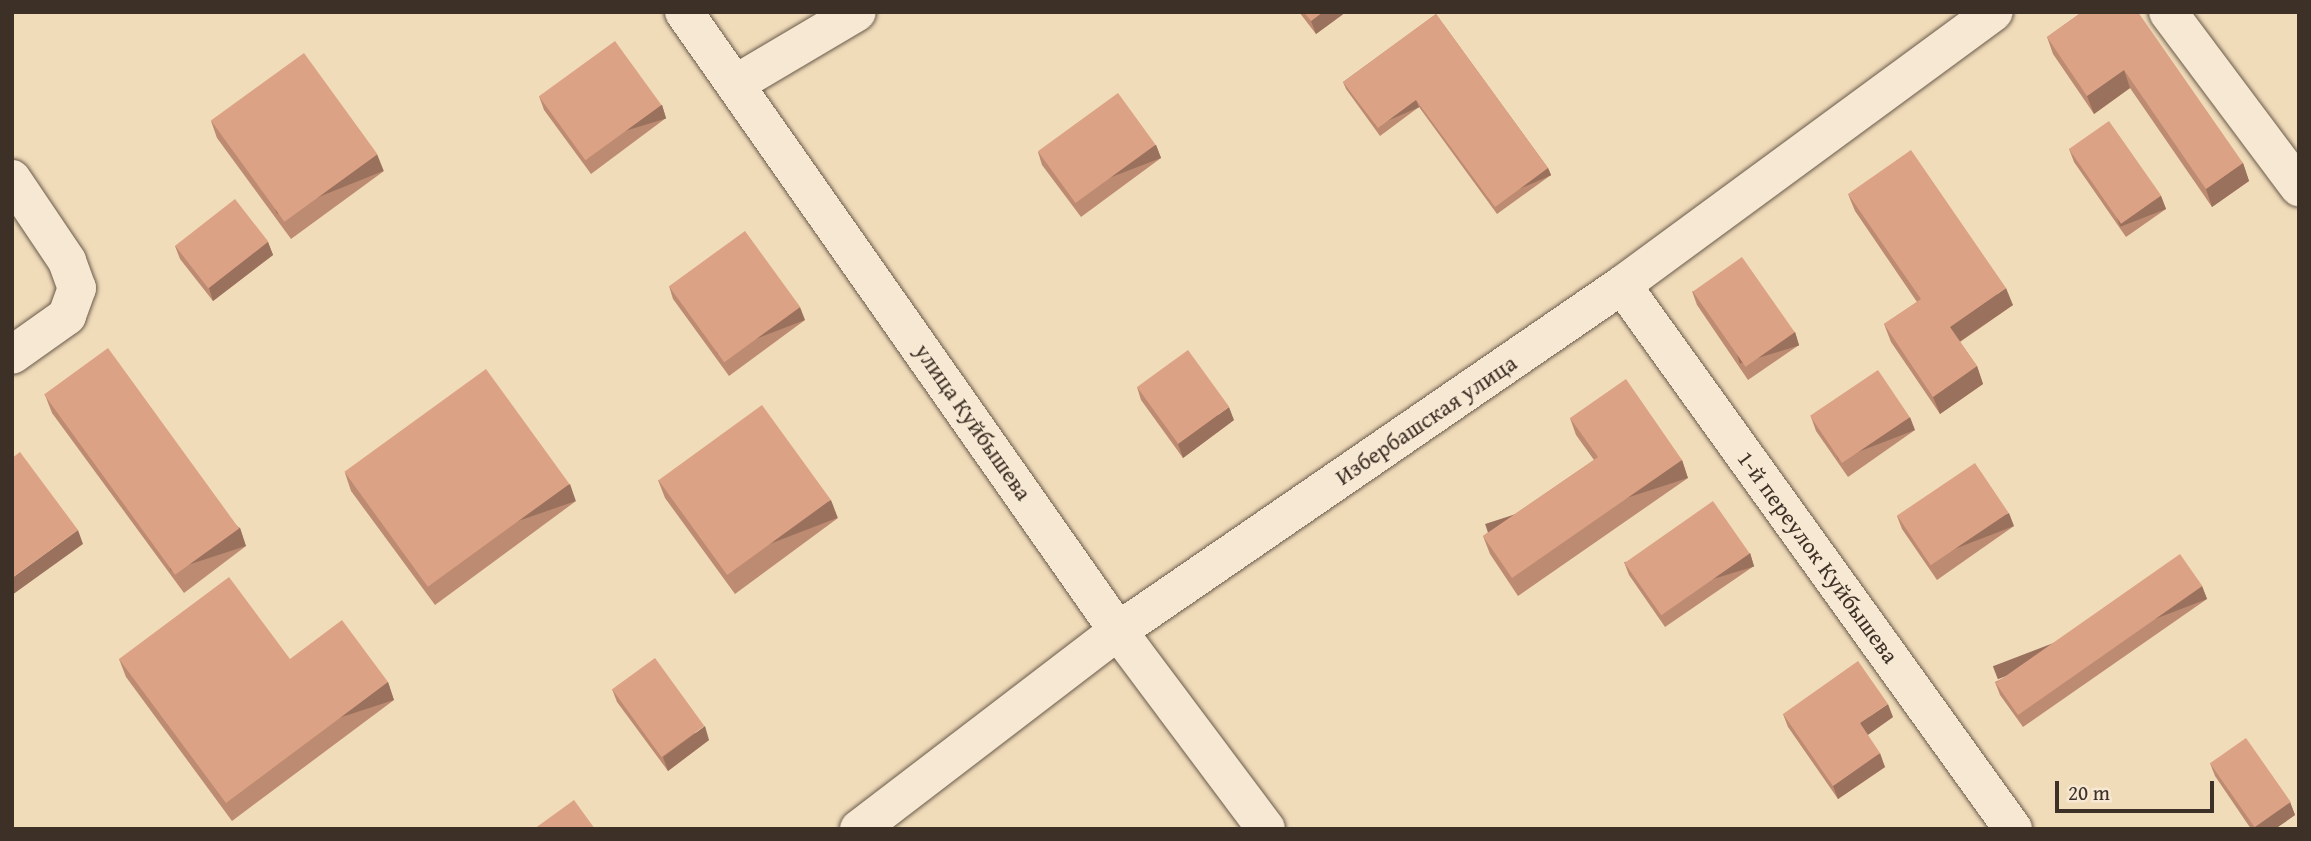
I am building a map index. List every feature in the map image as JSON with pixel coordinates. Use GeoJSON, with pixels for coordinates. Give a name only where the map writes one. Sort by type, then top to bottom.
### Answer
{"type":"FeatureCollection","features":[{"type":"Feature","properties":{"kind":"street","name":"улица Куйбышева"},"geometry":{"type":"LineString","coordinates":[[684,12],[737,83],[1118,631],[1266,829]]}},
{"type":"Feature","properties":{"kind":"street"},"geometry":{"type":"LineString","coordinates":[[737,83],[856,12]]}},
{"type":"Feature","properties":{"kind":"street","name":"Избербашская улица"},"geometry":{"type":"LineString","coordinates":[[859,829],[1118,631],[1622,285],[1994,12]]}},
{"type":"Feature","properties":{"kind":"street"},"geometry":{"type":"LineString","coordinates":[[2168,12],[2299,187]]}},
{"type":"Feature","properties":{"kind":"street"},"geometry":{"type":"LineString","coordinates":[[12,179],[67,261],[77,288],[66,316],[12,355]]}},
{"type":"Feature","properties":{"kind":"street","name":"1-й переулок Куйбышева"},"geometry":{"type":"LineString","coordinates":[[1622,285],[2013,829]]}},
{"type":"Feature","properties":{"kind":"building"},"geometry":{"type":"Polygon","coordinates":[[[1304,12],[1323,12],[1311,21],[1304,12]]]}},
{"type":"Feature","properties":{"kind":"building"},"geometry":{"type":"Polygon","coordinates":[[[2082,12],[2138,12],[2243,163],[2206,189],[2124,70],[2087,96],[2047,37],[2082,12]]]}},
{"type":"Feature","properties":{"kind":"building"},"geometry":{"type":"Polygon","coordinates":[[[1436,14],[1548,168],[1495,207],[1416,100],[1378,128],[1343,82],[1436,14]]]}},
{"type":"Feature","properties":{"kind":"building"},"geometry":{"type":"Polygon","coordinates":[[[615,41],[661,105],[585,160],[539,96],[615,41]]]}},
{"type":"Feature","properties":{"kind":"building"},"geometry":{"type":"Polygon","coordinates":[[[304,53],[377,154],[284,222],[211,121],[304,53]]]}},
{"type":"Feature","properties":{"kind":"building"},"geometry":{"type":"Polygon","coordinates":[[[1118,93],[1156,145],[1076,203],[1038,151],[1118,93]]]}},
{"type":"Feature","properties":{"kind":"building"},"geometry":{"type":"Polygon","coordinates":[[[2109,121],[2161,196],[2121,224],[2069,149],[2109,121]]]}},
{"type":"Feature","properties":{"kind":"building"},"geometry":{"type":"Polygon","coordinates":[[[1911,150],[2006,288],[1950,327],[1977,366],[1933,397],[1884,324],[1921,299],[1848,194],[1911,150]]]}},
{"type":"Feature","properties":{"kind":"building"},"geometry":{"type":"Polygon","coordinates":[[[235,199],[268,242],[208,288],[175,246],[235,199]]]}},
{"type":"Feature","properties":{"kind":"building"},"geometry":{"type":"Polygon","coordinates":[[[745,231],[800,307],[724,362],[669,286],[745,231]]]}},
{"type":"Feature","properties":{"kind":"building"},"geometry":{"type":"Polygon","coordinates":[[[1742,257],[1795,332],[1746,367],[1693,291],[1742,257]]]}},
{"type":"Feature","properties":{"kind":"building"},"geometry":{"type":"Polygon","coordinates":[[[108,348],[239,528],[175,575],[44,394],[108,348]]]}},
{"type":"Feature","properties":{"kind":"building"},"geometry":{"type":"Polygon","coordinates":[[[1188,350],[1229,407],[1178,444],[1137,387],[1188,350]]]}},
{"type":"Feature","properties":{"kind":"building"},"geometry":{"type":"Polygon","coordinates":[[[486,369],[569,484],[428,587],[344,472],[486,369]]]}},
{"type":"Feature","properties":{"kind":"building"},"geometry":{"type":"Polygon","coordinates":[[[1878,370],[1910,417],[1842,463],[1810,416],[1878,370]]]}},
{"type":"Feature","properties":{"kind":"building"},"geometry":{"type":"Polygon","coordinates":[[[1626,379],[1682,460],[1512,578],[1483,536],[1598,457],[1570,418],[1626,379]]]}},
{"type":"Feature","properties":{"kind":"building"},"geometry":{"type":"Polygon","coordinates":[[[762,405],[831,500],[727,575],[658,480],[762,405]]]}},
{"type":"Feature","properties":{"kind":"building"},"geometry":{"type":"Polygon","coordinates":[[[20,452],[78,530],[12,578],[12,458],[20,452]]]}},
{"type":"Feature","properties":{"kind":"building"},"geometry":{"type":"Polygon","coordinates":[[[1975,463],[2009,513],[1931,565],[1897,516],[1975,463]]]}},
{"type":"Feature","properties":{"kind":"building"},"geometry":{"type":"Polygon","coordinates":[[[1713,501],[1750,553],[1661,615],[1625,563],[1713,501]]]}},
{"type":"Feature","properties":{"kind":"building"},"geometry":{"type":"Polygon","coordinates":[[[2180,554],[2202,586],[2018,715],[1996,683],[2180,554]]]}},
{"type":"Feature","properties":{"kind":"building"},"geometry":{"type":"Polygon","coordinates":[[[229,577],[290,659],[342,620],[388,682],[226,803],[119,659],[229,577]]]}},
{"type":"Feature","properties":{"kind":"building"},"geometry":{"type":"Polygon","coordinates":[[[655,658],[704,726],[661,757],[612,689],[655,658]]]}},
{"type":"Feature","properties":{"kind":"building"},"geometry":{"type":"Polygon","coordinates":[[[1858,661],[1888,704],[1860,723],[1880,753],[1833,786],[1783,714],[1858,661]]]}},
{"type":"Feature","properties":{"kind":"building"},"geometry":{"type":"Polygon","coordinates":[[[2246,738],[2291,802],[2255,827],[2210,763],[2246,738]]]}},
{"type":"Feature","properties":{"kind":"building"},"geometry":{"type":"Polygon","coordinates":[[[574,800],[595,829],[534,829],[574,800]]]}}]}
